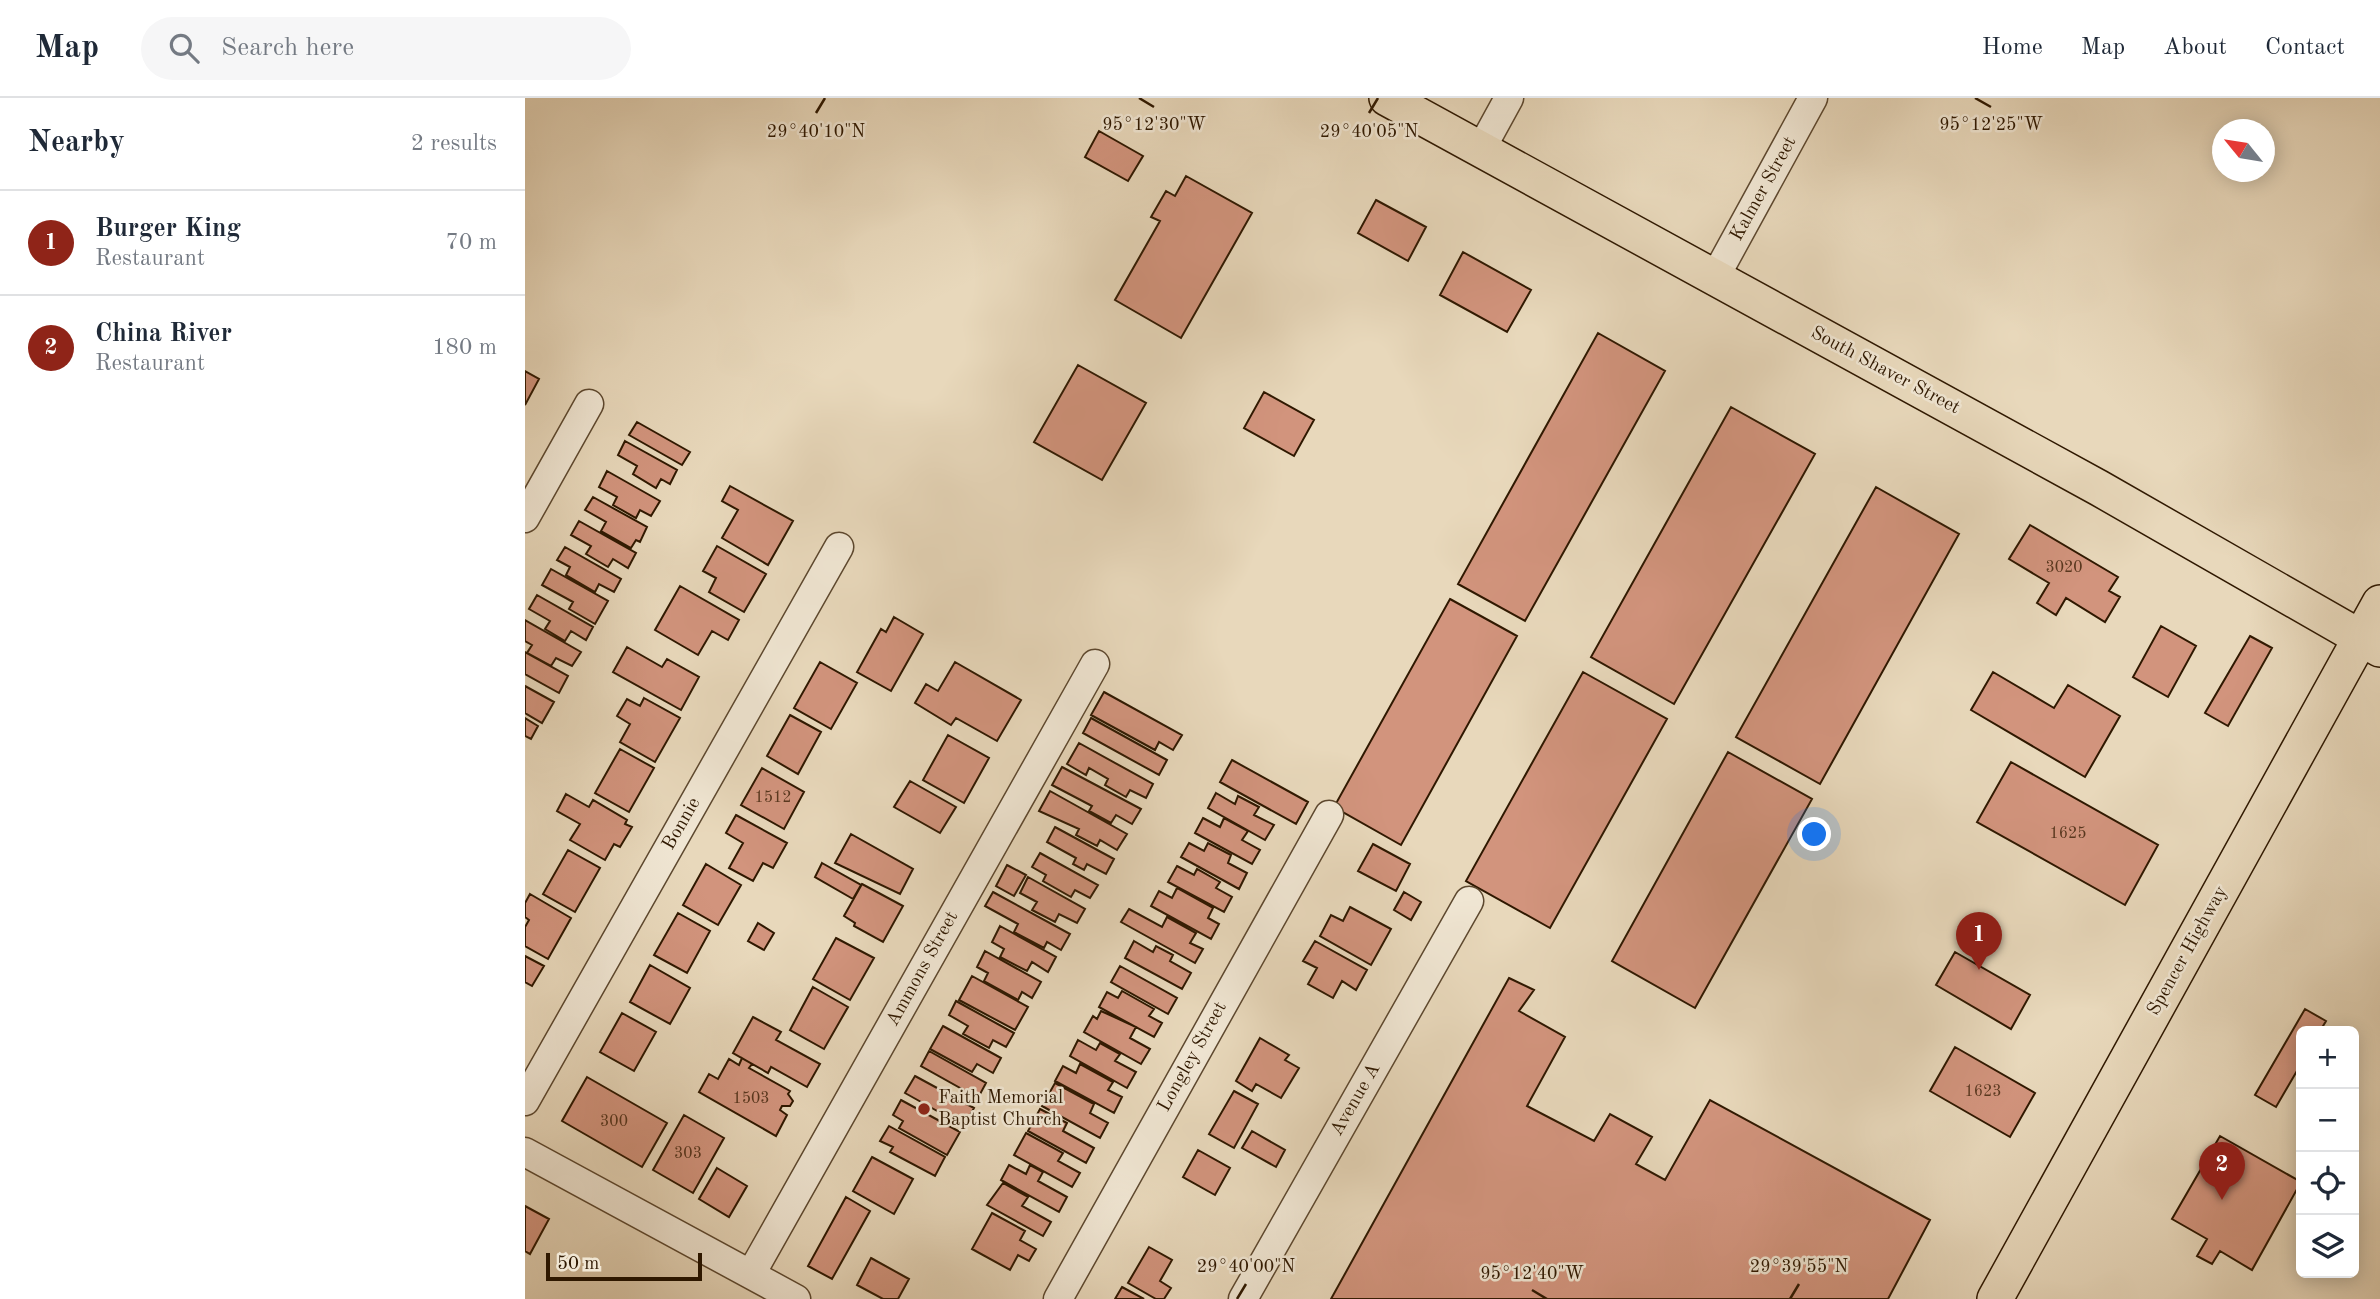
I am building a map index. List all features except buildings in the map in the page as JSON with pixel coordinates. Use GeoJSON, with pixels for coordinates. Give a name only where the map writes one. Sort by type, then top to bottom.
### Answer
{"type":"FeatureCollection","features":[{"type":"Feature","properties":{"kind":"main road","name":"South Shaver Street"},"geometry":{"type":"LineString","coordinates":[[1387,98],[2099,488],[2370,643]]}},
{"type":"Feature","properties":{"kind":"main road","name":"Spencer Highway"},"geometry":{"type":"LineString","coordinates":[[1995,1299],[2370,643],[2380,603]]}},
{"type":"Feature","properties":{"kind":"street"},"geometry":{"type":"LineString","coordinates":[[1480,151],[1509,98]]}},
{"type":"Feature","properties":{"kind":"street","name":"Kalmer Street"},"geometry":{"type":"LineString","coordinates":[[1714,279],[1813,98]]}},
{"type":"Feature","properties":{"kind":"street"},"geometry":{"type":"LineString","coordinates":[[525,518],[589,404]]}},
{"type":"Feature","properties":{"kind":"street","name":"Bonnie"},"geometry":{"type":"LineString","coordinates":[[525,1101],[839,547]]}},
{"type":"Feature","properties":{"kind":"street","name":"Ammons Street"},"geometry":{"type":"LineString","coordinates":[[751,1274],[1095,664]]}},
{"type":"Feature","properties":{"kind":"street","name":"Longley Street"},"geometry":{"type":"LineString","coordinates":[[1058,1299],[1329,815]]}},
{"type":"Feature","properties":{"kind":"street","name":"Avenue A"},"geometry":{"type":"LineString","coordinates":[[1243,1299],[1469,901]]}},
{"type":"Feature","properties":{"kind":"street"},"geometry":{"type":"LineString","coordinates":[[525,1152],[796,1299]]}},
{"type":"Feature","properties":{"kind":"place","name":"Burger King"},"geometry":{"type":"Point","coordinates":[1979,970]}},
{"type":"Feature","properties":{"kind":"place","name":"Faith Memorial Baptist Church"},"geometry":{"type":"Point","coordinates":[924,1109]}},
{"type":"Feature","properties":{"kind":"place","name":"China River"},"geometry":{"type":"Point","coordinates":[2222,1200]}}]}
